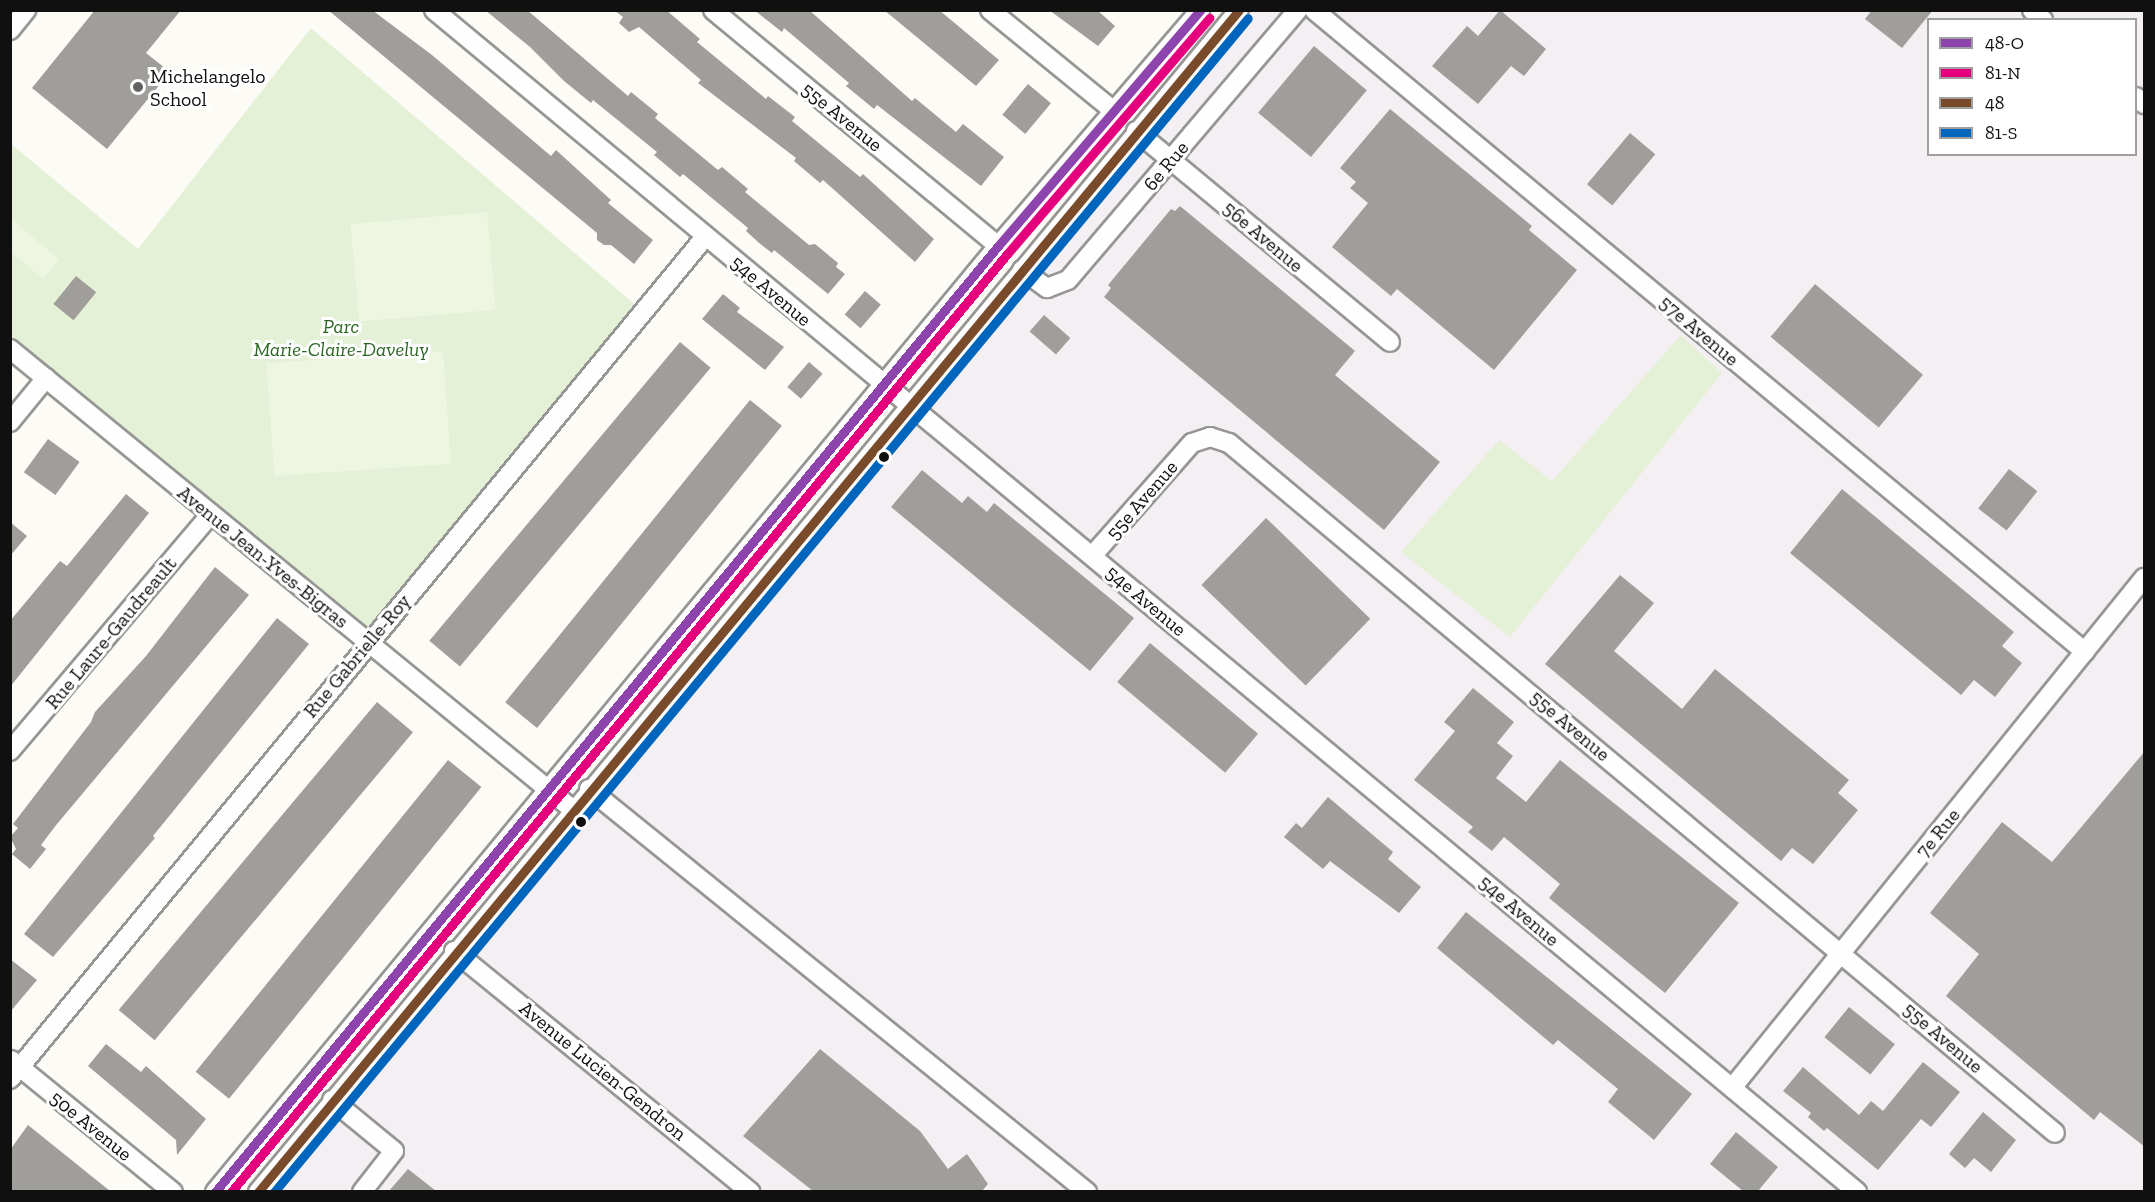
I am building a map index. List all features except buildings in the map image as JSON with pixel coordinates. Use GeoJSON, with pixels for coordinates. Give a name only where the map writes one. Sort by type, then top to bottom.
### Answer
{"type":"FeatureCollection","features":[{"type":"Feature","properties":{"kind":"street"},"geometry":{"type":"LineString","coordinates":[[10,30],[26,10]]}},
{"type":"Feature","properties":{"kind":"street","name":"54e Avenue"},"geometry":{"type":"LineString","coordinates":[[434,10],[1857,1191]]}},
{"type":"Feature","properties":{"kind":"street","name":"55e Avenue"},"geometry":{"type":"LineString","coordinates":[[713,10],[998,246]]}},
{"type":"Feature","properties":{"kind":"street"},"geometry":{"type":"LineString","coordinates":[[990,10],[1115,112]]}},
{"type":"Feature","properties":{"kind":"street"},"geometry":{"type":"LineString","coordinates":[[215,1191],[998,246],[1200,10]]}},
{"type":"Feature","properties":{"kind":"street"},"geometry":{"type":"LineString","coordinates":[[258,1191],[588,789],[1239,10]]}},
{"type":"Feature","properties":{"kind":"street","name":"6e Rue"},"geometry":{"type":"LineString","coordinates":[[1022,270],[1047,288],[1068,280],[1298,10]]}},
{"type":"Feature","properties":{"kind":"street","name":"57e Avenue"},"geometry":{"type":"LineString","coordinates":[[1314,10],[2085,652]]}},
{"type":"Feature","properties":{"kind":"street","name":"56e Avenue"},"geometry":{"type":"LineString","coordinates":[[1136,131],[1390,342]]}},
{"type":"Feature","properties":{"kind":"street","name":"Rue Gabrielle-Roy"},"geometry":{"type":"LineString","coordinates":[[13,1068],[706,236]]}},
{"type":"Feature","properties":{"kind":"street","name":"Avenue Jean-Yves-Bigras"},"geometry":{"type":"LineString","coordinates":[[10,349],[572,809]]}},
{"type":"Feature","properties":{"kind":"street"},"geometry":{"type":"LineString","coordinates":[[10,422],[46,378]]}},
{"type":"Feature","properties":{"kind":"street","name":"55e Avenue"},"geometry":{"type":"LineString","coordinates":[[1092,556],[1192,443],[1210,437],[1220,438],[1842,952],[2055,1133]]}},
{"type":"Feature","properties":{"kind":"street","name":"Rue Laure-Gaudreault"},"geometry":{"type":"LineString","coordinates":[[10,751],[211,514]]}},
{"type":"Feature","properties":{"kind":"street","name":"7e Rue"},"geometry":{"type":"LineString","coordinates":[[1732,1088],[2145,579]]}},
{"type":"Feature","properties":{"kind":"street"},"geometry":{"type":"LineString","coordinates":[[588,789],[1087,1191]]}},
{"type":"Feature","properties":{"kind":"street","name":"Avenue Lucien-Gendron"},"geometry":{"type":"LineString","coordinates":[[454,951],[751,1191]]}},
{"type":"Feature","properties":{"kind":"street","name":"50e Avenue"},"geometry":{"type":"LineString","coordinates":[[13,1068],[172,1191]]}},
{"type":"Feature","properties":{"kind":"street"},"geometry":{"type":"LineString","coordinates":[[332,1100],[394,1151],[362,1191]]}},
{"type":"Feature","properties":{"kind":"shaded area"},"geometry":{"type":"Polygon","coordinates":[[[1239,11],[2144,11],[2144,1191],[275,1192],[572,809],[1239,11]]]}},
{"type":"Feature","properties":{"kind":"green space","name":"Parc Marie-Claire-Daveluy"},"geometry":{"type":"Polygon","coordinates":[[[311,28],[645,313],[368,642],[11,348],[10,143],[138,249],[311,28]]]}},
{"type":"Feature","properties":{"kind":"green space"},"geometry":{"type":"Polygon","coordinates":[[[487,212],[496,310],[359,322],[351,224],[487,212]]]}},
{"type":"Feature","properties":{"kind":"green space"},"geometry":{"type":"Polygon","coordinates":[[[11,219],[59,259],[43,279],[11,252],[11,219]]]}},
{"type":"Feature","properties":{"kind":"green space"},"geometry":{"type":"Polygon","coordinates":[[[1681,335],[1722,373],[1510,637],[1401,552],[1499,440],[1552,481],[1681,335]]]}},
{"type":"Feature","properties":{"kind":"green space"},"geometry":{"type":"Polygon","coordinates":[[[443,351],[451,464],[274,476],[266,363],[443,351]]]}},
{"type":"Feature","properties":{"kind":"transit line","name":"48-O"},"geometry":{"type":"LineString","coordinates":[[215,1192],[998,246],[1200,10]]}},
{"type":"Feature","properties":{"kind":"transit line","name":"48"},"geometry":{"type":"LineString","coordinates":[[258,1192],[1239,10]]}},
{"type":"Feature","properties":{"kind":"transit line","name":"81-N"},"geometry":{"type":"LineString","coordinates":[[231,1192],[1007,254],[1209,18]]}},
{"type":"Feature","properties":{"kind":"transit line","name":"81-S"},"geometry":{"type":"LineString","coordinates":[[274,1192],[1248,18]]}},
{"type":"Feature","properties":{"kind":"place","name":"Michelangelo School"},"geometry":{"type":"Point","coordinates":[138,87]}}]}
